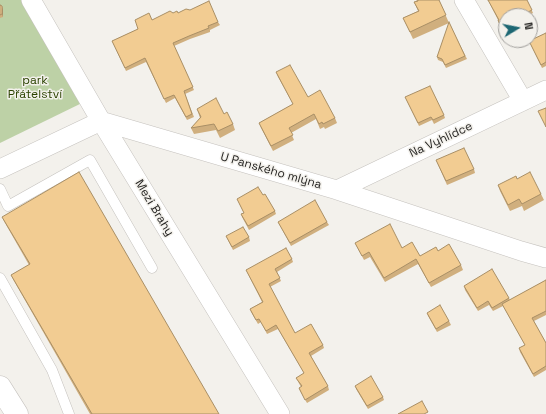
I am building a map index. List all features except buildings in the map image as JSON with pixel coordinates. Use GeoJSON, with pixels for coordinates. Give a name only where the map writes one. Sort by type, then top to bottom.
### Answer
{"type":"FeatureCollection","features":[{"type":"Feature","properties":{"kind":"main road"},"geometry":{"type":"LineString","coordinates":[[0,387],[17,414]]}},
{"type":"Feature","properties":{"kind":"street","name":"Mezi Brahy"},"geometry":{"type":"LineString","coordinates":[[31,0],[101,121],[280,414]]}},
{"type":"Feature","properties":{"kind":"street"},"geometry":{"type":"LineString","coordinates":[[464,0],[523,101]]}},
{"type":"Feature","properties":{"kind":"street","name":"Na Vyhlídce"},"geometry":{"type":"LineString","coordinates":[[337,190],[546,90]]}},
{"type":"Feature","properties":{"kind":"street"},"geometry":{"type":"LineString","coordinates":[[0,169],[101,121]]}},
{"type":"Feature","properties":{"kind":"street","name":"U Panského mlýna"},"geometry":{"type":"LineString","coordinates":[[101,121],[337,190],[520,251],[546,258]]}},
{"type":"Feature","properties":{"kind":"lane"},"geometry":{"type":"LineString","coordinates":[[0,189],[4,209],[90,160],[152,268]]}},
{"type":"Feature","properties":{"kind":"lane"},"geometry":{"type":"LineString","coordinates":[[0,278],[52,370],[69,414]]}},
{"type":"Feature","properties":{"kind":"green space","name":"park Přátelství"},"geometry":{"type":"Polygon","coordinates":[[[0,0],[24,0],[84,102],[0,143],[0,0]]]}}]}
